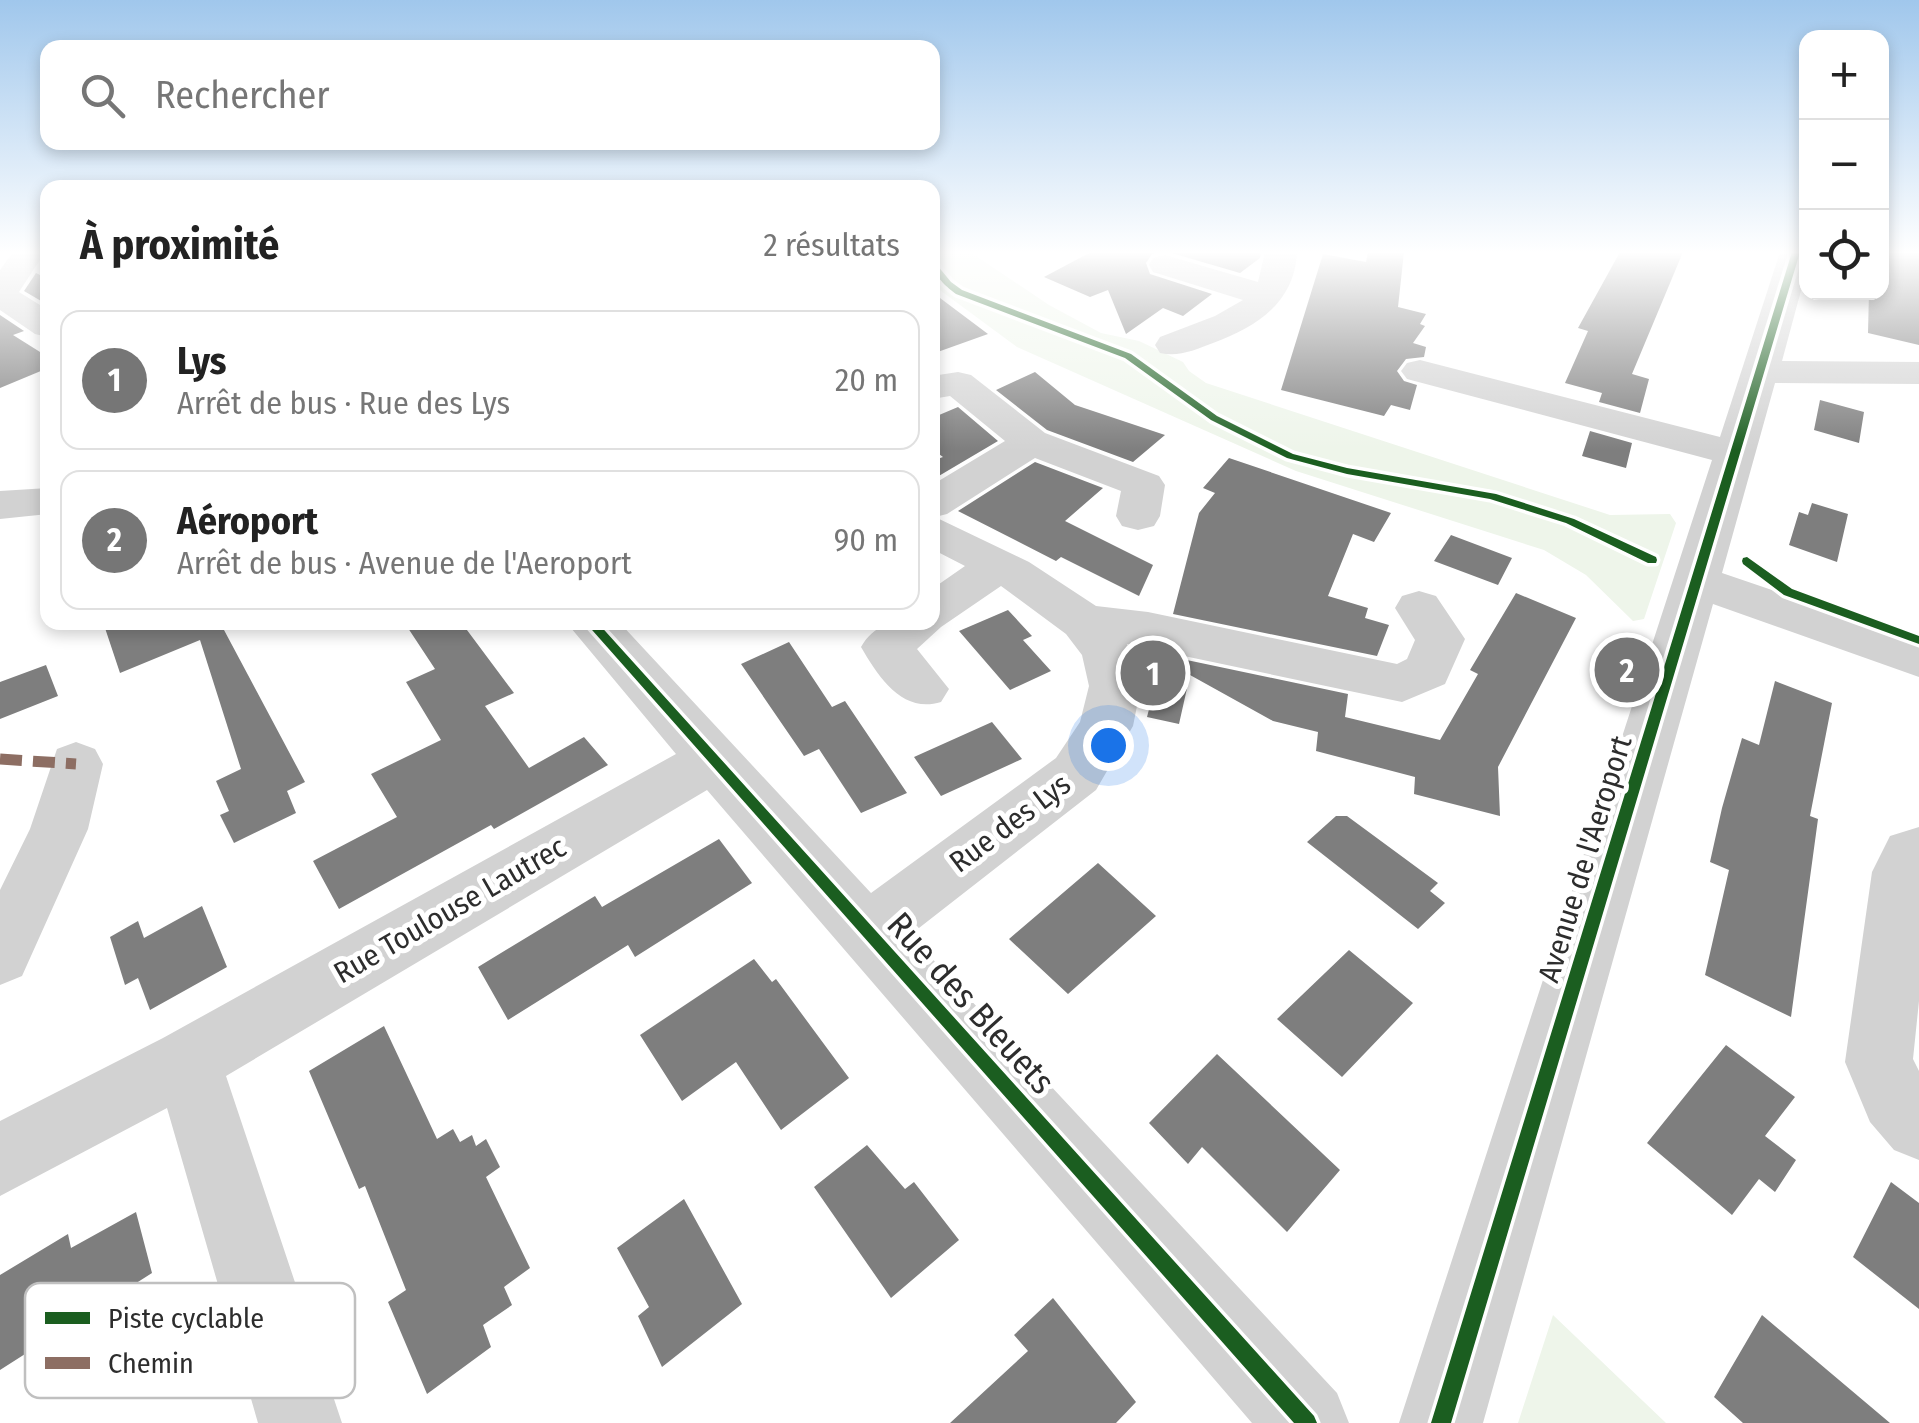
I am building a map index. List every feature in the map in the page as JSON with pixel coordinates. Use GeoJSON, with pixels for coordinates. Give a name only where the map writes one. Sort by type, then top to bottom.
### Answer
{"type":"FeatureCollection","features":[{"type":"Feature","properties":{"kind":"street"},"geometry":{"type":"LineString","coordinates":[[1174,345],[1216,330],[1234,318]]}},
{"type":"Feature","properties":{"kind":"street","name":"Avenue de l'Aeroport"},"geometry":{"type":"LineString","coordinates":[[1441,1423],[1674,570],[1733,453],[1775,318]]}},
{"type":"Feature","properties":{"kind":"street"},"geometry":{"type":"LineString","coordinates":[[1420,370],[1733,453]]}},
{"type":"Feature","properties":{"kind":"street"},"geometry":{"type":"LineString","coordinates":[[1758,372],[1919,373]]}},
{"type":"Feature","properties":{"kind":"street"},"geometry":{"type":"LineString","coordinates":[[940,386],[958,383],[1031,442],[1144,485],[1138,516]]}},
{"type":"Feature","properties":{"kind":"street"},"geometry":{"type":"LineString","coordinates":[[940,499],[1031,442]]}},
{"type":"Feature","properties":{"kind":"street"},"geometry":{"type":"LineString","coordinates":[[0,506],[40,501]]}},
{"type":"Feature","properties":{"kind":"street","name":"Rue des Lys"},"geometry":{"type":"LineString","coordinates":[[868,932],[1076,774],[1103,742],[1116,702],[1108,653],[1086,622],[1064,602],[940,534]]}},
{"type":"Feature","properties":{"kind":"street"},"geometry":{"type":"LineString","coordinates":[[940,608],[997,566]]}},
{"type":"Feature","properties":{"kind":"street"},"geometry":{"type":"LineString","coordinates":[[1674,570],[1919,659]]}},
{"type":"Feature","properties":{"kind":"street"},"geometry":{"type":"LineString","coordinates":[[1086,622],[1148,629],[1368,679],[1402,683],[1426,671],[1440,639],[1419,608]]}},
{"type":"Feature","properties":{"kind":"street","name":"Rue des Bleuets"},"geometry":{"type":"LineString","coordinates":[[597,630],[1307,1423]]}},
{"type":"Feature","properties":{"kind":"street"},"geometry":{"type":"LineString","coordinates":[[909,630],[886,647],[923,689]]}},
{"type":"Feature","properties":{"kind":"street","name":"Rue Toulouse Lautrec"},"geometry":{"type":"LineString","coordinates":[[3,1139],[188,1061],[713,760]]}},
{"type":"Feature","properties":{"kind":"street"},"geometry":{"type":"LineString","coordinates":[[0,956],[59,830],[76,764]]}},
{"type":"Feature","properties":{"kind":"street"},"geometry":{"type":"LineString","coordinates":[[1919,852],[1911,854],[1902,872],[1903,990],[1878,1062],[1895,1096],[1919,1125]]}},
{"type":"Feature","properties":{"kind":"street"},"geometry":{"type":"LineString","coordinates":[[188,1061],[257,1283]]}},
{"type":"Feature","properties":{"kind":"street"},"geometry":{"type":"LineString","coordinates":[[292,1398],[300,1423]]}},
{"type":"Feature","properties":{"kind":"path"},"geometry":{"type":"LineString","coordinates":[[1029,318],[1128,356],[1214,418],[1290,456],[1346,472],[1492,496],[1570,521],[1674,570]]}},
{"type":"Feature","properties":{"kind":"shaded area"},"geometry":{"type":"Polygon","coordinates":[[[978,318],[1074,318],[1101,333],[1139,341],[1183,362],[1206,383],[1610,515],[1670,514],[1676,523],[1644,619],[1633,621],[1586,575],[1544,550],[1296,471],[1017,347],[978,318]]]}},
{"type":"Feature","properties":{"kind":"shaded area"},"geometry":{"type":"Polygon","coordinates":[[[1553,1315],[1666,1423],[1518,1423],[1553,1315]]]}},
{"type":"Feature","properties":{"kind":"building"},"geometry":{"type":"Polygon","coordinates":[[[0,318],[5,318],[24,331],[13,335],[40,352],[40,371],[0,388],[0,318]]]}},
{"type":"Feature","properties":{"kind":"building"},"geometry":{"type":"Polygon","coordinates":[[[940,318],[967,318],[988,334],[940,351],[940,318]]]}},
{"type":"Feature","properties":{"kind":"building"},"geometry":{"type":"Polygon","coordinates":[[[1120,318],[1148,318],[1126,334],[1120,318]]]}},
{"type":"Feature","properties":{"kind":"building"},"geometry":{"type":"Polygon","coordinates":[[[1303,318],[1423,318],[1420,324],[1425,326],[1413,343],[1426,347],[1424,357],[1406,359],[1397,371],[1404,381],[1417,385],[1410,410],[1391,405],[1384,416],[1281,390],[1303,318]]]}},
{"type":"Feature","properties":{"kind":"building"},"geometry":{"type":"Polygon","coordinates":[[[1583,318],[1655,318],[1632,374],[1649,379],[1640,413],[1599,402],[1602,393],[1565,383],[1588,331],[1578,328],[1583,318]]]}},
{"type":"Feature","properties":{"kind":"building"},"geometry":{"type":"Polygon","coordinates":[[[1868,318],[1919,318],[1919,345],[1868,333],[1868,318]]]}},
{"type":"Feature","properties":{"kind":"building"},"geometry":{"type":"Polygon","coordinates":[[[1035,372],[1075,405],[1165,435],[1133,462],[1047,430],[996,390],[1035,372]]]}},
{"type":"Feature","properties":{"kind":"building"},"geometry":{"type":"Polygon","coordinates":[[[1820,400],[1864,412],[1859,443],[1814,430],[1820,400]]]}},
{"type":"Feature","properties":{"kind":"building"},"geometry":{"type":"Polygon","coordinates":[[[958,407],[998,441],[940,475],[940,415],[958,407]]]}},
{"type":"Feature","properties":{"kind":"building"},"geometry":{"type":"Polygon","coordinates":[[[1590,431],[1632,443],[1626,468],[1582,456],[1590,431]]]}},
{"type":"Feature","properties":{"kind":"building"},"geometry":{"type":"Polygon","coordinates":[[[1229,458],[1391,513],[1374,542],[1353,534],[1328,596],[1368,608],[1365,618],[1389,625],[1377,656],[1173,614],[1199,513],[1215,493],[1203,488],[1229,458]]]}},
{"type":"Feature","properties":{"kind":"building"},"geometry":{"type":"Polygon","coordinates":[[[1035,462],[1103,488],[1065,521],[1153,565],[1139,596],[1061,557],[1056,561],[958,511],[1035,462]]]}},
{"type":"Feature","properties":{"kind":"building"},"geometry":{"type":"Polygon","coordinates":[[[1812,503],[1848,514],[1837,562],[1789,545],[1799,512],[1808,515],[1812,503]]]}},
{"type":"Feature","properties":{"kind":"building"},"geometry":{"type":"Polygon","coordinates":[[[1451,535],[1512,558],[1498,585],[1434,561],[1451,535]]]}},
{"type":"Feature","properties":{"kind":"building"},"geometry":{"type":"Polygon","coordinates":[[[1516,593],[1576,618],[1498,767],[1500,816],[1414,794],[1415,777],[1316,751],[1318,732],[1273,721],[1190,675],[1179,724],[1147,717],[1163,655],[1348,694],[1345,717],[1440,740],[1478,674],[1470,670],[1516,593]]]}},
{"type":"Feature","properties":{"kind":"building"},"geometry":{"type":"Polygon","coordinates":[[[1008,610],[1032,636],[1023,640],[1051,671],[1010,690],[959,631],[1008,610]]]}},
{"type":"Feature","properties":{"kind":"building"},"geometry":{"type":"Polygon","coordinates":[[[106,630],[224,630],[305,782],[287,791],[296,813],[234,843],[220,815],[229,811],[216,781],[241,769],[200,640],[120,673],[106,630]]]}},
{"type":"Feature","properties":{"kind":"building"},"geometry":{"type":"Polygon","coordinates":[[[409,630],[467,630],[514,693],[485,706],[529,768],[584,737],[608,765],[339,909],[313,861],[397,817],[371,774],[441,740],[406,682],[435,669],[409,630]]]}},
{"type":"Feature","properties":{"kind":"building"},"geometry":{"type":"Polygon","coordinates":[[[789,642],[832,707],[845,701],[907,793],[861,813],[819,749],[804,756],[741,664],[789,642]]]}},
{"type":"Feature","properties":{"kind":"building"},"geometry":{"type":"Polygon","coordinates":[[[46,665],[58,696],[0,719],[0,682],[46,665]]]}},
{"type":"Feature","properties":{"kind":"building"},"geometry":{"type":"Polygon","coordinates":[[[1775,681],[1832,703],[1810,816],[1818,819],[1791,1017],[1705,975],[1729,870],[1710,862],[1722,808],[1742,738],[1759,745],[1775,681]]]}},
{"type":"Feature","properties":{"kind":"building"},"geometry":{"type":"Polygon","coordinates":[[[992,722],[1022,759],[941,796],[914,757],[992,722]]]}},
{"type":"Feature","properties":{"kind":"building"},"geometry":{"type":"Polygon","coordinates":[[[1336,816],[1347,816],[1438,883],[1430,891],[1445,903],[1418,929],[1307,842],[1336,816]]]}},
{"type":"Feature","properties":{"kind":"building"},"geometry":{"type":"Polygon","coordinates":[[[719,839],[752,883],[635,957],[628,945],[508,1020],[478,967],[595,896],[602,907],[719,839]]]}},
{"type":"Feature","properties":{"kind":"building"},"geometry":{"type":"Polygon","coordinates":[[[1098,863],[1156,916],[1068,994],[1009,939],[1098,863]]]}},
{"type":"Feature","properties":{"kind":"building"},"geometry":{"type":"Polygon","coordinates":[[[202,906],[227,967],[150,1010],[138,978],[125,985],[110,937],[138,921],[144,938],[202,906]]]}},
{"type":"Feature","properties":{"kind":"building"},"geometry":{"type":"Polygon","coordinates":[[[1349,950],[1413,1003],[1342,1077],[1277,1019],[1349,950]]]}},
{"type":"Feature","properties":{"kind":"building"},"geometry":{"type":"Polygon","coordinates":[[[754,959],[772,982],[776,979],[849,1078],[781,1130],[736,1062],[682,1101],[640,1035],[754,959]]]}},
{"type":"Feature","properties":{"kind":"building"},"geometry":{"type":"Polygon","coordinates":[[[384,1026],[437,1139],[453,1129],[460,1142],[472,1135],[476,1146],[486,1139],[500,1167],[486,1177],[530,1268],[504,1287],[512,1305],[483,1325],[491,1347],[427,1394],[388,1302],[406,1290],[365,1186],[359,1189],[309,1071],[384,1026]]]}},
{"type":"Feature","properties":{"kind":"building"},"geometry":{"type":"Polygon","coordinates":[[[1726,1045],[1795,1097],[1765,1136],[1796,1160],[1775,1192],[1759,1179],[1732,1215],[1647,1143],[1726,1045]]]}},
{"type":"Feature","properties":{"kind":"building"},"geometry":{"type":"Polygon","coordinates":[[[1217,1054],[1340,1170],[1287,1232],[1202,1147],[1188,1164],[1149,1123],[1217,1054]]]}},
{"type":"Feature","properties":{"kind":"building"},"geometry":{"type":"Polygon","coordinates":[[[867,1145],[905,1189],[914,1182],[959,1240],[891,1298],[814,1187],[867,1145]]]}},
{"type":"Feature","properties":{"kind":"building"},"geometry":{"type":"Polygon","coordinates":[[[1891,1182],[1919,1203],[1919,1309],[1853,1257],[1891,1182]]]}},
{"type":"Feature","properties":{"kind":"building"},"geometry":{"type":"Polygon","coordinates":[[[684,1199],[742,1304],[662,1367],[638,1316],[649,1307],[617,1248],[684,1199]]]}},
{"type":"Feature","properties":{"kind":"building"},"geometry":{"type":"Polygon","coordinates":[[[136,1212],[152,1273],[136,1283],[25,1283],[25,1354],[0,1370],[0,1275],[68,1234],[71,1248],[136,1212]]]}},
{"type":"Feature","properties":{"kind":"building"},"geometry":{"type":"Polygon","coordinates":[[[1053,1298],[1136,1402],[1116,1423],[950,1423],[1028,1351],[1014,1335],[1053,1298]]]}},
{"type":"Feature","properties":{"kind":"building"},"geometry":{"type":"Polygon","coordinates":[[[1762,1315],[1890,1423],[1743,1423],[1714,1397],[1762,1315]]]}},
{"type":"Feature","properties":{"kind":"marked path"},"geometry":{"type":"LineString","coordinates":[[0,759],[76,764]]}},
{"type":"Feature","properties":{"kind":"cycle path"},"geometry":{"type":"LineString","coordinates":[[1029,318],[1128,356],[1214,418],[1290,456],[1347,471],[1492,496],[1570,521],[1652,560]]}},
{"type":"Feature","properties":{"kind":"cycle path"},"geometry":{"type":"LineString","coordinates":[[1441,1423],[1776,318]]}},
{"type":"Feature","properties":{"kind":"cycle path"},"geometry":{"type":"LineString","coordinates":[[1747,561],[1788,592],[1919,640]]}},
{"type":"Feature","properties":{"kind":"cycle path"},"geometry":{"type":"LineString","coordinates":[[597,630],[1307,1423]]}},
{"type":"Feature","properties":{"kind":"place","name":"Aéroport"},"geometry":{"type":"Point","coordinates":[1627,670]}},
{"type":"Feature","properties":{"kind":"place","name":"Lys"},"geometry":{"type":"Point","coordinates":[1153,673]}}]}
